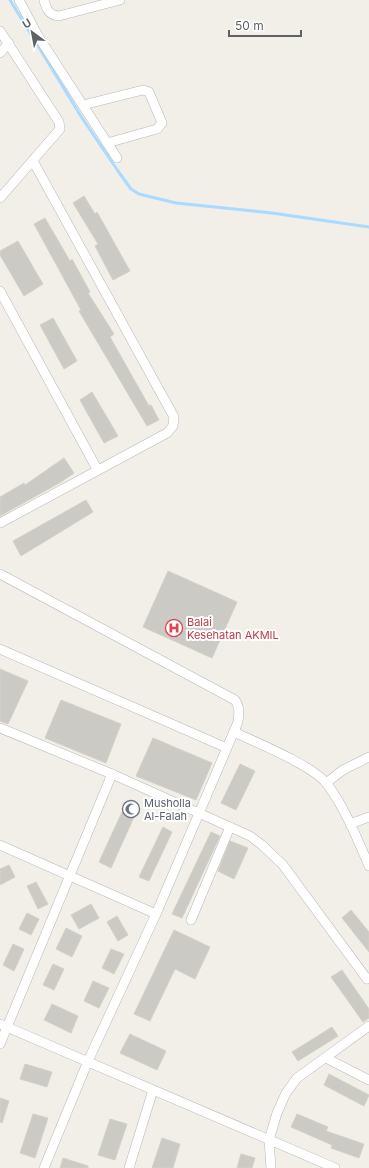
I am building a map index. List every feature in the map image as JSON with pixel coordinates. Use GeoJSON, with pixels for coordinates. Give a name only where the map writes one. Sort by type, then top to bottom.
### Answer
{"type":"FeatureCollection","features":[{"type":"Feature","properties":{"kind":"street"},"geometry":{"type":"LineString","coordinates":[[19,0],[38,36],[117,158]]}},
{"type":"Feature","properties":{"kind":"street"},"geometry":{"type":"LineString","coordinates":[[44,0],[46,9],[53,15],[59,16],[120,0]]}},
{"type":"Feature","properties":{"kind":"street"},"geometry":{"type":"LineString","coordinates":[[0,31],[59,122],[60,129],[55,137],[0,198]]}},
{"type":"Feature","properties":{"kind":"street"},"geometry":{"type":"LineString","coordinates":[[0,53],[9,43]]}},
{"type":"Feature","properties":{"kind":"street"},"geometry":{"type":"LineString","coordinates":[[83,105],[143,90],[149,92],[162,123],[161,126],[158,129],[107,143]]}},
{"type":"Feature","properties":{"kind":"street"},"geometry":{"type":"LineString","coordinates":[[0,523],[167,433],[173,426],[174,417],[33,161]]}},
{"type":"Feature","properties":{"kind":"street"},"geometry":{"type":"LineString","coordinates":[[0,291],[97,470]]}},
{"type":"Feature","properties":{"kind":"street"},"geometry":{"type":"LineString","coordinates":[[0,574],[235,700],[238,705],[239,718],[156,914],[88,1061],[44,1168]]}},
{"type":"Feature","properties":{"kind":"street"},"geometry":{"type":"LineString","coordinates":[[0,649],[227,748]]}},
{"type":"Feature","properties":{"kind":"street"},"geometry":{"type":"LineString","coordinates":[[0,728],[112,774],[250,836],[283,865],[368,980]]}},
{"type":"Feature","properties":{"kind":"street"},"geometry":{"type":"LineString","coordinates":[[234,732],[295,761],[329,780],[369,866]]}},
{"type":"Feature","properties":{"kind":"street"},"geometry":{"type":"LineString","coordinates":[[329,780],[343,770],[369,757]]}},
{"type":"Feature","properties":{"kind":"street"},"geometry":{"type":"LineString","coordinates":[[0,1044],[4,1025],[70,876],[112,774]]}},
{"type":"Feature","properties":{"kind":"street"},"geometry":{"type":"LineString","coordinates":[[350,824],[366,818]]}},
{"type":"Feature","properties":{"kind":"street"},"geometry":{"type":"LineString","coordinates":[[191,920],[230,827]]}},
{"type":"Feature","properties":{"kind":"street"},"geometry":{"type":"LineString","coordinates":[[0,845],[156,914]]}},
{"type":"Feature","properties":{"kind":"street"},"geometry":{"type":"LineString","coordinates":[[4,1025],[174,1100],[335,1168]]}},
{"type":"Feature","properties":{"kind":"street"},"geometry":{"type":"LineString","coordinates":[[271,1168],[269,1140],[277,1113],[286,1093],[296,1078],[369,1026]]}},
{"type":"Feature","properties":{"kind":"street"},"geometry":{"type":"LineString","coordinates":[[326,1058],[369,1080]]}},
{"type":"Feature","properties":{"kind":"street"},"geometry":{"type":"LineString","coordinates":[[129,1168],[153,1090]]}},
{"type":"Feature","properties":{"kind":"building"},"geometry":{"type":"Polygon","coordinates":[[[84,196],[95,214],[97,212],[130,271],[113,280],[95,246],[98,244],[73,203],[84,196]]]}},
{"type":"Feature","properties":{"kind":"building"},"geometry":{"type":"Polygon","coordinates":[[[45,218],[70,261],[72,259],[90,292],[88,293],[114,334],[110,337],[149,406],[151,405],[159,420],[147,426],[79,311],[81,310],[34,224],[45,218]]]}},
{"type":"Feature","properties":{"kind":"building"},"geometry":{"type":"Polygon","coordinates":[[[18,241],[43,284],[24,296],[0,255],[0,251],[18,241]]]}},
{"type":"Feature","properties":{"kind":"building"},"geometry":{"type":"Polygon","coordinates":[[[53,318],[77,361],[64,369],[40,325],[53,318]]]}},
{"type":"Feature","properties":{"kind":"building"},"geometry":{"type":"Polygon","coordinates":[[[92,392],[118,436],[104,443],[80,400],[92,392]]]}},
{"type":"Feature","properties":{"kind":"building"},"geometry":{"type":"Polygon","coordinates":[[[64,458],[74,473],[61,482],[0,516],[0,497],[24,483],[25,485],[64,458]]]}},
{"type":"Feature","properties":{"kind":"building"},"geometry":{"type":"Polygon","coordinates":[[[86,500],[93,512],[21,556],[13,541],[86,500]]]}},
{"type":"Feature","properties":{"kind":"building"},"geometry":{"type":"Polygon","coordinates":[[[168,571],[237,602],[212,658],[143,627],[168,571]]]}},
{"type":"Feature","properties":{"kind":"building"},"geometry":{"type":"Polygon","coordinates":[[[0,669],[28,681],[8,724],[0,721],[0,669]]]}},
{"type":"Feature","properties":{"kind":"building"},"geometry":{"type":"Polygon","coordinates":[[[61,700],[121,724],[106,763],[45,738],[61,700]]]}},
{"type":"Feature","properties":{"kind":"building"},"geometry":{"type":"Polygon","coordinates":[[[153,738],[212,763],[196,800],[136,776],[153,738]]]}},
{"type":"Feature","properties":{"kind":"building"},"geometry":{"type":"Polygon","coordinates":[[[240,764],[255,771],[236,810],[221,803],[240,764]]]}},
{"type":"Feature","properties":{"kind":"building"},"geometry":{"type":"Polygon","coordinates":[[[122,812],[134,817],[111,868],[99,862],[122,812]]]}},
{"type":"Feature","properties":{"kind":"building"},"geometry":{"type":"Polygon","coordinates":[[[163,827],[172,832],[149,881],[139,877],[163,827]]]}},
{"type":"Feature","properties":{"kind":"building"},"geometry":{"type":"Polygon","coordinates":[[[211,832],[220,836],[182,918],[172,914],[211,832]]]}},
{"type":"Feature","properties":{"kind":"building"},"geometry":{"type":"Polygon","coordinates":[[[230,841],[248,848],[234,879],[218,871],[230,841]]]}},
{"type":"Feature","properties":{"kind":"building"},"geometry":{"type":"Polygon","coordinates":[[[9,865],[15,877],[0,885],[0,869],[9,865]]]}},
{"type":"Feature","properties":{"kind":"building"},"geometry":{"type":"Polygon","coordinates":[[[36,882],[48,904],[38,909],[27,886],[36,882]]]}},
{"type":"Feature","properties":{"kind":"building"},"geometry":{"type":"Polygon","coordinates":[[[91,904],[99,918],[79,929],[71,915],[91,904]]]}},
{"type":"Feature","properties":{"kind":"building"},"geometry":{"type":"Polygon","coordinates":[[[351,910],[369,932],[369,952],[342,918],[351,910]]]}},
{"type":"Feature","properties":{"kind":"building"},"geometry":{"type":"Polygon","coordinates":[[[27,913],[39,919],[31,935],[19,929],[27,913]]]}},
{"type":"Feature","properties":{"kind":"building"},"geometry":{"type":"Polygon","coordinates":[[[117,916],[128,935],[118,941],[107,922],[117,916]]]}},
{"type":"Feature","properties":{"kind":"building"},"geometry":{"type":"Polygon","coordinates":[[[66,928],[82,936],[72,957],[56,949],[66,928]]]}},
{"type":"Feature","properties":{"kind":"building"},"geometry":{"type":"Polygon","coordinates":[[[174,930],[210,947],[195,979],[175,969],[150,1021],[134,1014],[174,930]]]}},
{"type":"Feature","properties":{"kind":"building"},"geometry":{"type":"Polygon","coordinates":[[[13,944],[24,949],[14,971],[3,965],[13,944]]]}},
{"type":"Feature","properties":{"kind":"building"},"geometry":{"type":"Polygon","coordinates":[[[111,949],[124,954],[114,974],[102,968],[111,949]]]}},
{"type":"Feature","properties":{"kind":"building"},"geometry":{"type":"Polygon","coordinates":[[[53,964],[64,969],[54,990],[43,985],[53,964]]]}},
{"type":"Feature","properties":{"kind":"building"},"geometry":{"type":"Polygon","coordinates":[[[342,970],[369,1009],[369,1018],[363,1022],[331,977],[342,970]]]}},
{"type":"Feature","properties":{"kind":"building"},"geometry":{"type":"Polygon","coordinates":[[[93,981],[109,988],[99,1008],[84,1001],[93,981]]]}},
{"type":"Feature","properties":{"kind":"building"},"geometry":{"type":"Polygon","coordinates":[[[52,1004],[78,1016],[71,1033],[44,1020],[52,1004]]]}},
{"type":"Feature","properties":{"kind":"building"},"geometry":{"type":"Polygon","coordinates":[[[332,1027],[338,1036],[298,1061],[292,1052],[332,1027]]]}},
{"type":"Feature","properties":{"kind":"building"},"geometry":{"type":"Polygon","coordinates":[[[130,1034],[166,1051],[157,1070],[120,1053],[130,1034]]]}},
{"type":"Feature","properties":{"kind":"building"},"geometry":{"type":"Polygon","coordinates":[[[25,1064],[52,1072],[47,1087],[20,1079],[25,1064]]]}},
{"type":"Feature","properties":{"kind":"building"},"geometry":{"type":"Polygon","coordinates":[[[329,1074],[369,1095],[364,1106],[324,1085],[329,1074]]]}},
{"type":"Feature","properties":{"kind":"building"},"geometry":{"type":"Polygon","coordinates":[[[0,1098],[9,1101],[2,1123],[0,1122],[0,1098]]]}},
{"type":"Feature","properties":{"kind":"building"},"geometry":{"type":"Polygon","coordinates":[[[33,1114],[48,1118],[35,1158],[20,1153],[33,1114]]]}},
{"type":"Feature","properties":{"kind":"building"},"geometry":{"type":"Polygon","coordinates":[[[297,1114],[328,1127],[326,1131],[364,1144],[359,1158],[331,1148],[332,1145],[291,1127],[297,1114]]]}},
{"type":"Feature","properties":{"kind":"building"},"geometry":{"type":"Polygon","coordinates":[[[110,1119],[127,1124],[115,1160],[98,1155],[110,1119]]]}},
{"type":"Feature","properties":{"kind":"building"},"geometry":{"type":"Polygon","coordinates":[[[162,1138],[180,1144],[173,1168],[152,1168],[162,1138]]]}},
{"type":"Feature","properties":{"kind":"building"},"geometry":{"type":"Polygon","coordinates":[[[241,1154],[255,1158],[252,1168],[237,1168],[241,1154]]]}},
{"type":"Feature","properties":{"kind":"building"},"geometry":{"type":"Polygon","coordinates":[[[63,1158],[88,1166],[88,1168],[60,1168],[63,1158]]]}},
{"type":"Feature","properties":{"kind":"waterway"},"geometry":{"type":"LineString","coordinates":[[10,0],[82,118],[131,189],[139,194],[176,203],[272,213],[369,227]]}},
{"type":"Feature","properties":{"kind":"place","name":"Balai Kesehatan AKMIL"},"geometry":{"type":"Point","coordinates":[174,628]}},
{"type":"Feature","properties":{"kind":"place","name":"Musholla Al-Falah"},"geometry":{"type":"Point","coordinates":[131,809]}}]}
